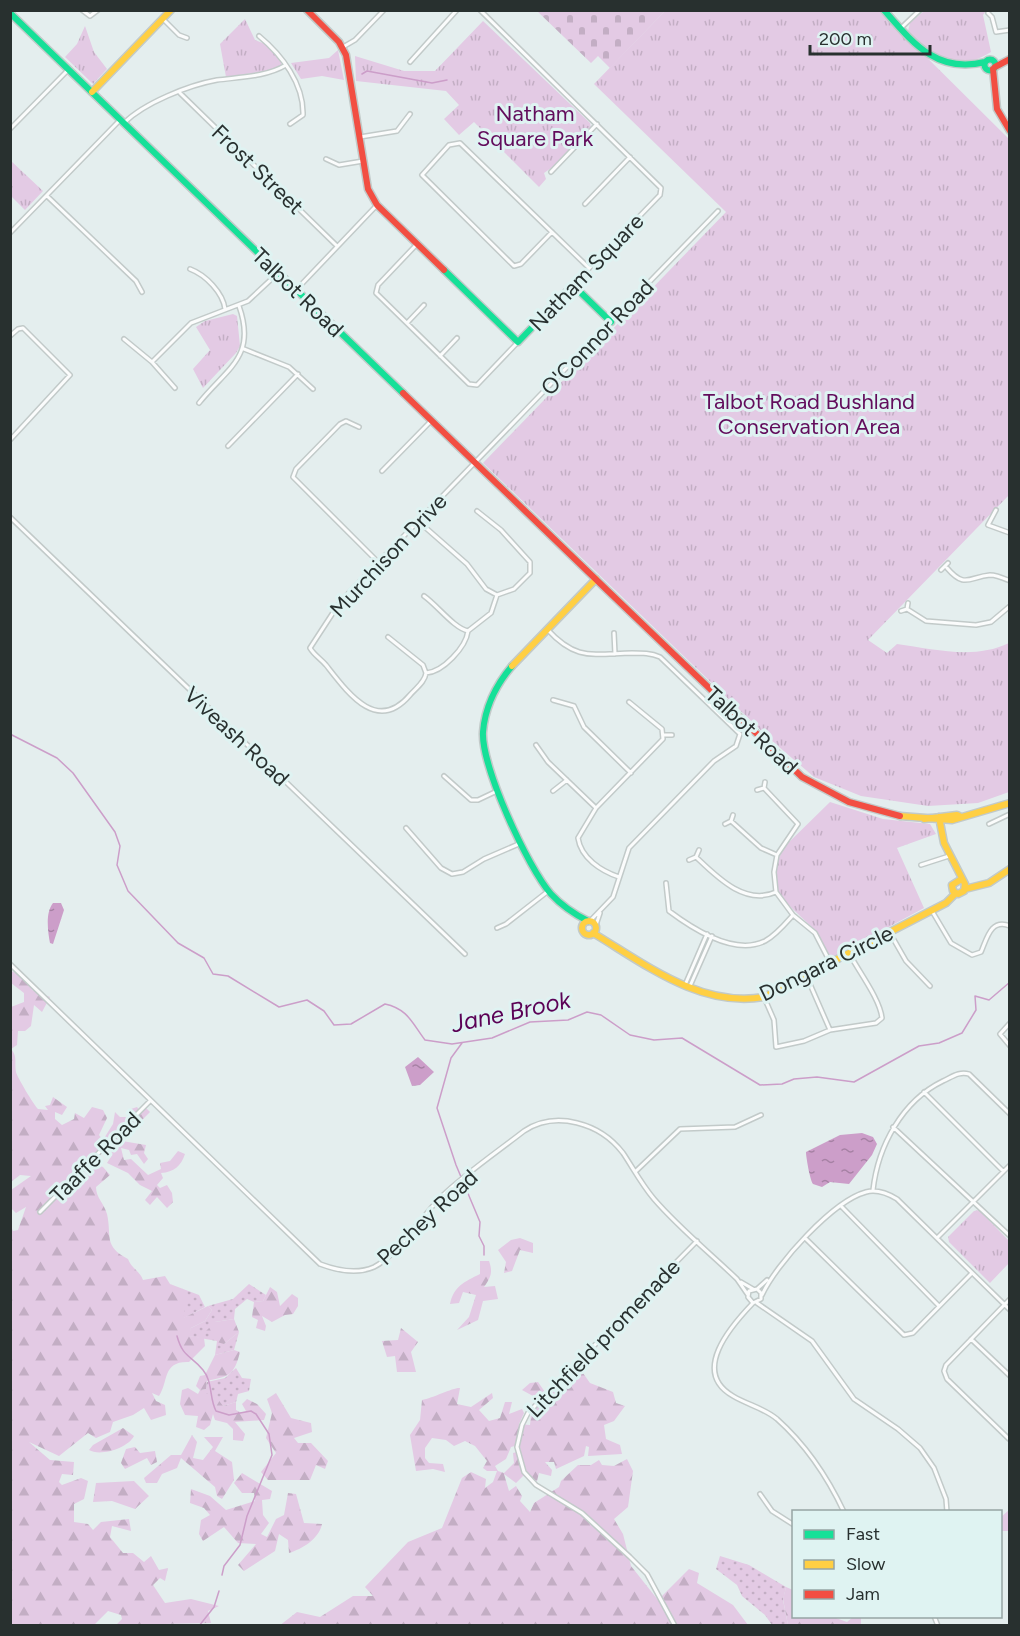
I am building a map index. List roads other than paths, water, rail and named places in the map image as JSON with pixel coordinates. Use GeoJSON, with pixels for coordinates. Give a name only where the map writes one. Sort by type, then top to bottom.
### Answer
{"type":"FeatureCollection","features":[{"type":"Feature","properties":{"kind":"street"},"geometry":{"type":"LineString","coordinates":[[82,10],[90,16],[98,10]]}},
{"type":"Feature","properties":{"kind":"street"},"geometry":{"type":"LineString","coordinates":[[92,92],[171,10]]}},
{"type":"Feature","properties":{"kind":"street"},"geometry":{"type":"LineString","coordinates":[[307,10],[343,47],[355,40],[384,10]]}},
{"type":"Feature","properties":{"kind":"street"},"geometry":{"type":"LineString","coordinates":[[410,62],[457,10]]}},
{"type":"Feature","properties":{"kind":"street","name":"Natham Square"},"geometry":{"type":"LineString","coordinates":[[343,47],[368,189],[377,205],[518,342],[661,193],[660,186],[480,10]]}},
{"type":"Feature","properties":{"kind":"street"},"geometry":{"type":"LineString","coordinates":[[884,10],[936,60],[957,67],[977,65],[990,67],[1010,59]]}},
{"type":"Feature","properties":{"kind":"street"},"geometry":{"type":"LineString","coordinates":[[901,28],[920,10]]}},
{"type":"Feature","properties":{"kind":"street","name":"Talbot Road"},"geometry":{"type":"LineString","coordinates":[[10,13],[786,765],[811,784],[835,797],[870,811],[924,819],[941,819],[961,817],[1010,802]]}},
{"type":"Feature","properties":{"kind":"street"},"geometry":{"type":"LineString","coordinates":[[988,13],[992,17],[996,32],[1010,30]]}},
{"type":"Feature","properties":{"kind":"street"},"geometry":{"type":"LineString","coordinates":[[162,19],[179,35],[187,38]]}},
{"type":"Feature","properties":{"kind":"street"},"geometry":{"type":"LineString","coordinates":[[259,36],[280,55],[298,86],[303,112],[301,118],[290,124]]}},
{"type":"Feature","properties":{"kind":"street"},"geometry":{"type":"LineString","coordinates":[[10,233],[122,122],[141,108],[207,82],[273,72],[286,65]]}},
{"type":"Feature","properties":{"kind":"street"},"geometry":{"type":"LineString","coordinates":[[990,67],[997,108],[1010,131]]}},
{"type":"Feature","properties":{"kind":"street"},"geometry":{"type":"LineString","coordinates":[[10,129],[68,70]]}},
{"type":"Feature","properties":{"kind":"street","name":"Frost Street"},"geometry":{"type":"LineString","coordinates":[[180,93],[337,246]]}},
{"type":"Feature","properties":{"kind":"street"},"geometry":{"type":"LineString","coordinates":[[360,137],[397,131],[410,114]]}},
{"type":"Feature","properties":{"kind":"street"},"geometry":{"type":"LineString","coordinates":[[551,172],[597,124]]}},
{"type":"Feature","properties":{"kind":"street"},"geometry":{"type":"LineString","coordinates":[[552,232],[521,264],[514,266],[422,174],[449,146],[460,143],[552,232],[589,268]]}},
{"type":"Feature","properties":{"kind":"street"},"geometry":{"type":"LineString","coordinates":[[585,204],[630,157]]}},
{"type":"Feature","properties":{"kind":"street"},"geometry":{"type":"LineString","coordinates":[[326,159],[339,165],[363,161]]}},
{"type":"Feature","properties":{"kind":"street"},"geometry":{"type":"LineString","coordinates":[[47,196],[136,281],[142,292]]}},
{"type":"Feature","properties":{"kind":"street"},"geometry":{"type":"LineString","coordinates":[[296,290],[377,205]]}},
{"type":"Feature","properties":{"kind":"street","name":"O'Connor Road"},"geometry":{"type":"LineString","coordinates":[[475,463],[718,211]]}},
{"type":"Feature","properties":{"kind":"street"},"geometry":{"type":"LineString","coordinates":[[417,244],[375,290],[440,356],[474,386],[518,342]]}},
{"type":"Feature","properties":{"kind":"street"},"geometry":{"type":"LineString","coordinates":[[190,269],[197,271],[218,292],[225,309]]}},
{"type":"Feature","properties":{"kind":"street"},"geometry":{"type":"LineString","coordinates":[[152,362],[191,323],[225,309],[239,306],[260,292],[278,273]]}},
{"type":"Feature","properties":{"kind":"street"},"geometry":{"type":"LineString","coordinates":[[573,285],[611,322]]}},
{"type":"Feature","properties":{"kind":"street"},"geometry":{"type":"LineString","coordinates":[[406,323],[424,305]]}},
{"type":"Feature","properties":{"kind":"street"},"geometry":{"type":"LineString","coordinates":[[200,403],[235,365],[244,349],[245,331],[239,306]]}},
{"type":"Feature","properties":{"kind":"street"},"geometry":{"type":"LineString","coordinates":[[10,336],[23,328],[70,375],[10,440]]}},
{"type":"Feature","properties":{"kind":"street"},"geometry":{"type":"LineString","coordinates":[[440,356],[457,338]]}},
{"type":"Feature","properties":{"kind":"street"},"geometry":{"type":"LineString","coordinates":[[124,339],[152,362],[175,388]]}},
{"type":"Feature","properties":{"kind":"street"},"geometry":{"type":"LineString","coordinates":[[244,349],[290,367],[313,389]]}},
{"type":"Feature","properties":{"kind":"street"},"geometry":{"type":"LineString","coordinates":[[228,446],[298,374]]}},
{"type":"Feature","properties":{"kind":"street"},"geometry":{"type":"LineString","coordinates":[[382,471],[432,421]]}},
{"type":"Feature","properties":{"kind":"street"},"geometry":{"type":"LineString","coordinates":[[360,427],[346,422],[340,424],[296,469],[293,477],[378,562]]}},
{"type":"Feature","properties":{"kind":"street","name":"Murchison Drive"},"geometry":{"type":"LineString","coordinates":[[426,673],[422,683],[402,705],[391,711],[377,711],[355,698],[311,651],[311,642],[337,606],[475,463]]}},
{"type":"Feature","properties":{"kind":"street"},"geometry":{"type":"LineString","coordinates":[[988,525],[996,510]]}},
{"type":"Feature","properties":{"kind":"street"},"geometry":{"type":"LineString","coordinates":[[418,521],[467,564],[486,589],[497,595],[514,589],[530,573],[532,566],[506,535],[477,511]]}},
{"type":"Feature","properties":{"kind":"street","name":"Viveash Road"},"geometry":{"type":"LineString","coordinates":[[10,517],[465,954]]}},
{"type":"Feature","properties":{"kind":"street"},"geometry":{"type":"LineString","coordinates":[[983,526],[988,525],[1010,533]]}},
{"type":"Feature","properties":{"kind":"street"},"geometry":{"type":"LineString","coordinates":[[941,570],[947,565],[955,576],[965,581],[994,575],[1010,580]]}},
{"type":"Feature","properties":{"kind":"street","name":"Dongara Circle"},"geometry":{"type":"LineString","coordinates":[[596,581],[509,668],[485,714],[484,748],[498,790],[530,866],[547,892],[574,915],[593,926],[605,938],[657,972],[687,986],[729,1000],[764,997],[932,910],[948,901],[954,891]]}},
{"type":"Feature","properties":{"kind":"street"},"geometry":{"type":"LineString","coordinates":[[388,637],[423,665],[426,673],[437,671],[466,641],[468,631],[490,613],[497,595]]}},
{"type":"Feature","properties":{"kind":"street"},"geometry":{"type":"LineString","coordinates":[[424,596],[442,610],[457,627],[468,631]]}},
{"type":"Feature","properties":{"kind":"street"},"geometry":{"type":"LineString","coordinates":[[907,609],[909,603]]}},
{"type":"Feature","properties":{"kind":"street"},"geometry":{"type":"LineString","coordinates":[[907,609],[926,621],[976,625],[991,622],[1010,606]]}},
{"type":"Feature","properties":{"kind":"street"},"geometry":{"type":"LineString","coordinates":[[901,611],[907,609]]}},
{"type":"Feature","properties":{"kind":"street"},"geometry":{"type":"LineString","coordinates":[[547,629],[572,651],[585,654],[648,653],[660,657],[737,730],[740,737],[736,746],[714,761],[629,848],[613,897],[601,911],[593,926],[586,934],[582,927],[593,926]]}},
{"type":"Feature","properties":{"kind":"street"},"geometry":{"type":"LineString","coordinates":[[614,633],[615,654]]}},
{"type":"Feature","properties":{"kind":"street"},"geometry":{"type":"LineString","coordinates":[[553,700],[574,705],[582,724],[631,773]]}},
{"type":"Feature","properties":{"kind":"street"},"geometry":{"type":"LineString","coordinates":[[619,877],[593,863],[578,842],[578,835],[596,808],[660,743],[664,735],[662,729],[628,702]]}},
{"type":"Feature","properties":{"kind":"street"},"geometry":{"type":"LineString","coordinates":[[664,735],[672,735]]}},
{"type":"Feature","properties":{"kind":"street"},"geometry":{"type":"LineString","coordinates":[[536,745],[544,758],[596,808]]}},
{"type":"Feature","properties":{"kind":"street"},"geometry":{"type":"LineString","coordinates":[[444,776],[471,800],[478,800],[498,790]]}},
{"type":"Feature","properties":{"kind":"street"},"geometry":{"type":"LineString","coordinates":[[552,790],[567,780]]}},
{"type":"Feature","properties":{"kind":"street"},"geometry":{"type":"LineString","coordinates":[[764,788],[765,782]]}},
{"type":"Feature","properties":{"kind":"street"},"geometry":{"type":"LineString","coordinates":[[757,790],[764,788]]}},
{"type":"Feature","properties":{"kind":"street"},"geometry":{"type":"LineString","coordinates":[[764,788],[798,824],[777,855],[774,879],[776,892],[793,915],[815,933],[830,962]]}},
{"type":"Feature","properties":{"kind":"street"},"geometry":{"type":"LineString","coordinates":[[989,824],[1010,814]]}},
{"type":"Feature","properties":{"kind":"street"},"geometry":{"type":"LineString","coordinates":[[725,824],[731,821],[733,815]]}},
{"type":"Feature","properties":{"kind":"street"},"geometry":{"type":"LineString","coordinates":[[941,819],[950,855],[962,883],[961,893],[954,891],[952,885],[962,883],[974,888],[1000,877],[1010,868]]}},
{"type":"Feature","properties":{"kind":"street"},"geometry":{"type":"LineString","coordinates":[[731,821],[761,848],[777,855]]}},
{"type":"Feature","properties":{"kind":"street"},"geometry":{"type":"LineString","coordinates":[[406,828],[441,868],[452,874],[463,873],[484,859],[521,843]]}},
{"type":"Feature","properties":{"kind":"street"},"geometry":{"type":"LineString","coordinates":[[689,860],[696,857],[699,850]]}},
{"type":"Feature","properties":{"kind":"street"},"geometry":{"type":"LineString","coordinates":[[921,865],[950,855]]}},
{"type":"Feature","properties":{"kind":"street"},"geometry":{"type":"LineString","coordinates":[[696,857],[717,878],[738,891],[759,895],[776,892]]}},
{"type":"Feature","properties":{"kind":"street"},"geometry":{"type":"LineString","coordinates":[[666,883],[669,911],[712,936],[735,944],[758,943],[772,936],[793,915]]}},
{"type":"Feature","properties":{"kind":"street"},"geometry":{"type":"LineString","coordinates":[[497,928],[506,924],[547,892]]}},
{"type":"Feature","properties":{"kind":"street"},"geometry":{"type":"LineString","coordinates":[[932,910],[951,943],[972,956],[981,952],[986,936],[996,925],[1010,926]]}},
{"type":"Feature","properties":{"kind":"street"},"geometry":{"type":"LineString","coordinates":[[593,926],[601,911]]}},
{"type":"Feature","properties":{"kind":"street","name":"Dongara Circle"},"geometry":{"type":"LineString","coordinates":[[574,915],[582,927]]}},
{"type":"Feature","properties":{"kind":"street"},"geometry":{"type":"LineString","coordinates":[[889,932],[906,962],[930,986]]}},
{"type":"Feature","properties":{"kind":"street"},"geometry":{"type":"LineString","coordinates":[[687,986],[707,933]]}},
{"type":"Feature","properties":{"kind":"street"},"geometry":{"type":"LineString","coordinates":[[687,986],[712,936]]}},
{"type":"Feature","properties":{"kind":"street"},"geometry":{"type":"LineString","coordinates":[[764,997],[774,1020],[776,1047],[804,1041],[830,1030],[880,1021],[882,1014],[877,998],[865,983],[849,953]]}},
{"type":"Feature","properties":{"kind":"street","name":"Pechey Road"},"geometry":{"type":"LineString","coordinates":[[10,964],[311,1257],[334,1269],[353,1272],[372,1268],[385,1260],[443,1195],[538,1122],[567,1120],[585,1125],[604,1136],[621,1151],[654,1198],[739,1281],[755,1303]]}},
{"type":"Feature","properties":{"kind":"street"},"geometry":{"type":"LineString","coordinates":[[806,975],[830,1030]]}},
{"type":"Feature","properties":{"kind":"street"},"geometry":{"type":"LineString","coordinates":[[1010,1023],[1000,1034],[1010,1046]]}},
{"type":"Feature","properties":{"kind":"street"},"geometry":{"type":"LineString","coordinates":[[873,1191],[893,1127],[907,1108],[924,1092],[959,1074],[969,1074],[1010,1114]]}},
{"type":"Feature","properties":{"kind":"street"},"geometry":{"type":"LineString","coordinates":[[924,1092],[1003,1171]]}},
{"type":"Feature","properties":{"kind":"street","name":"Taaffe Road"},"geometry":{"type":"LineString","coordinates":[[40,1212],[150,1101]]}},
{"type":"Feature","properties":{"kind":"street"},"geometry":{"type":"LineString","coordinates":[[635,1172],[680,1129],[735,1127],[761,1115]]}},
{"type":"Feature","properties":{"kind":"street"},"geometry":{"type":"LineString","coordinates":[[893,1127],[1009,1234]]}},
{"type":"Feature","properties":{"kind":"street"},"geometry":{"type":"LineString","coordinates":[[937,1238],[1010,1165]]}},
{"type":"Feature","properties":{"kind":"street"},"geometry":{"type":"LineString","coordinates":[[743,1314],[748,1296],[771,1276],[805,1237],[841,1206],[859,1195],[873,1191],[885,1193],[897,1199],[1010,1310]]}},
{"type":"Feature","properties":{"kind":"street"},"geometry":{"type":"LineString","coordinates":[[841,1206],[939,1306]]}},
{"type":"Feature","properties":{"kind":"street"},"geometry":{"type":"LineString","coordinates":[[805,1237],[903,1334],[913,1333],[972,1273]]}},
{"type":"Feature","properties":{"kind":"street","name":"Litchfield promenade"},"geometry":{"type":"LineString","coordinates":[[675,1626],[647,1574],[582,1513],[536,1485],[524,1472],[517,1447],[522,1425],[528,1413],[697,1241]]}},
{"type":"Feature","properties":{"kind":"street"},"geometry":{"type":"LineString","coordinates":[[771,1276],[762,1296],[743,1314],[718,1352],[713,1373],[716,1383],[732,1396],[765,1409],[803,1446],[834,1490],[843,1510]]}},
{"type":"Feature","properties":{"kind":"street","name":"Pechey Road"},"geometry":{"type":"LineString","coordinates":[[739,1281],[755,1289]]}},
{"type":"Feature","properties":{"kind":"street"},"geometry":{"type":"LineString","coordinates":[[755,1289],[769,1309]]}},
{"type":"Feature","properties":{"kind":"street"},"geometry":{"type":"LineString","coordinates":[[1009,1439],[945,1375],[946,1365],[1010,1299]]}},
{"type":"Feature","properties":{"kind":"street"},"geometry":{"type":"LineString","coordinates":[[755,1303],[769,1309],[812,1341],[854,1399],[898,1429],[928,1457],[946,1499],[947,1510]]}},
{"type":"Feature","properties":{"kind":"street"},"geometry":{"type":"LineString","coordinates":[[971,1339],[1010,1376]]}},
{"type":"Feature","properties":{"kind":"street"},"geometry":{"type":"LineString","coordinates":[[760,1494],[772,1511],[792,1525]]}},
{"type":"Feature","properties":{"kind":"water"},"geometry":{"type":"Polygon","coordinates":[[[53,903],[61,903],[64,910],[53,944],[50,943],[48,923],[50,907],[53,903]]]}},
{"type":"Feature","properties":{"kind":"water"},"geometry":{"type":"Polygon","coordinates":[[[418,1057],[434,1072],[420,1085],[412,1086],[405,1067],[418,1057]]]}},
{"type":"Feature","properties":{"kind":"water"},"geometry":{"type":"Polygon","coordinates":[[[862,1133],[873,1137],[877,1144],[872,1155],[849,1184],[830,1182],[822,1187],[813,1184],[806,1152],[840,1135],[862,1133]]]}},
{"type":"Feature","properties":{"kind":"waterway"},"geometry":{"type":"LineString","coordinates":[[362,74],[367,71],[432,83],[447,80]]}},
{"type":"Feature","properties":{"kind":"waterway","name":"Jane Brook"},"geometry":{"type":"LineString","coordinates":[[10,734],[57,758],[73,773],[115,832],[120,846],[117,865],[128,891],[178,943],[204,958],[213,974],[228,976],[279,1007],[307,1000],[324,1011],[334,1025],[351,1024],[385,1004],[404,1013],[425,1040],[452,1044],[492,1038],[530,1022],[568,1020],[587,1012],[601,1015],[630,1035],[654,1040],[682,1038],[760,1085],[782,1084],[794,1079],[817,1077],[854,1082],[919,1046],[939,1043],[962,1033],[976,1010],[975,996],[989,1000],[1010,982]]}},
{"type":"Feature","properties":{"kind":"waterway"},"geometry":{"type":"LineString","coordinates":[[462,1043],[451,1058],[437,1108],[456,1165],[480,1222],[479,1236],[484,1246],[484,1255]]}},
{"type":"Feature","properties":{"kind":"waterway"},"geometry":{"type":"LineString","coordinates":[[177,1336],[185,1352],[206,1375],[216,1411],[229,1415],[251,1411],[256,1414],[269,1434],[272,1455],[247,1516],[240,1545],[224,1566],[222,1575]]}},
{"type":"Feature","properties":{"kind":"waterway"},"geometry":{"type":"LineString","coordinates":[[199,1626],[214,1607],[219,1591]]}},
{"type":"Feature","properties":{"kind":"park label","name":"Natham Square Park"},"geometry":{"type":"Point","coordinates":[535,126]}},
{"type":"Feature","properties":{"kind":"park label","name":"Talbot Road Bushland Conservation Area"},"geometry":{"type":"Point","coordinates":[809,414]}}]}
